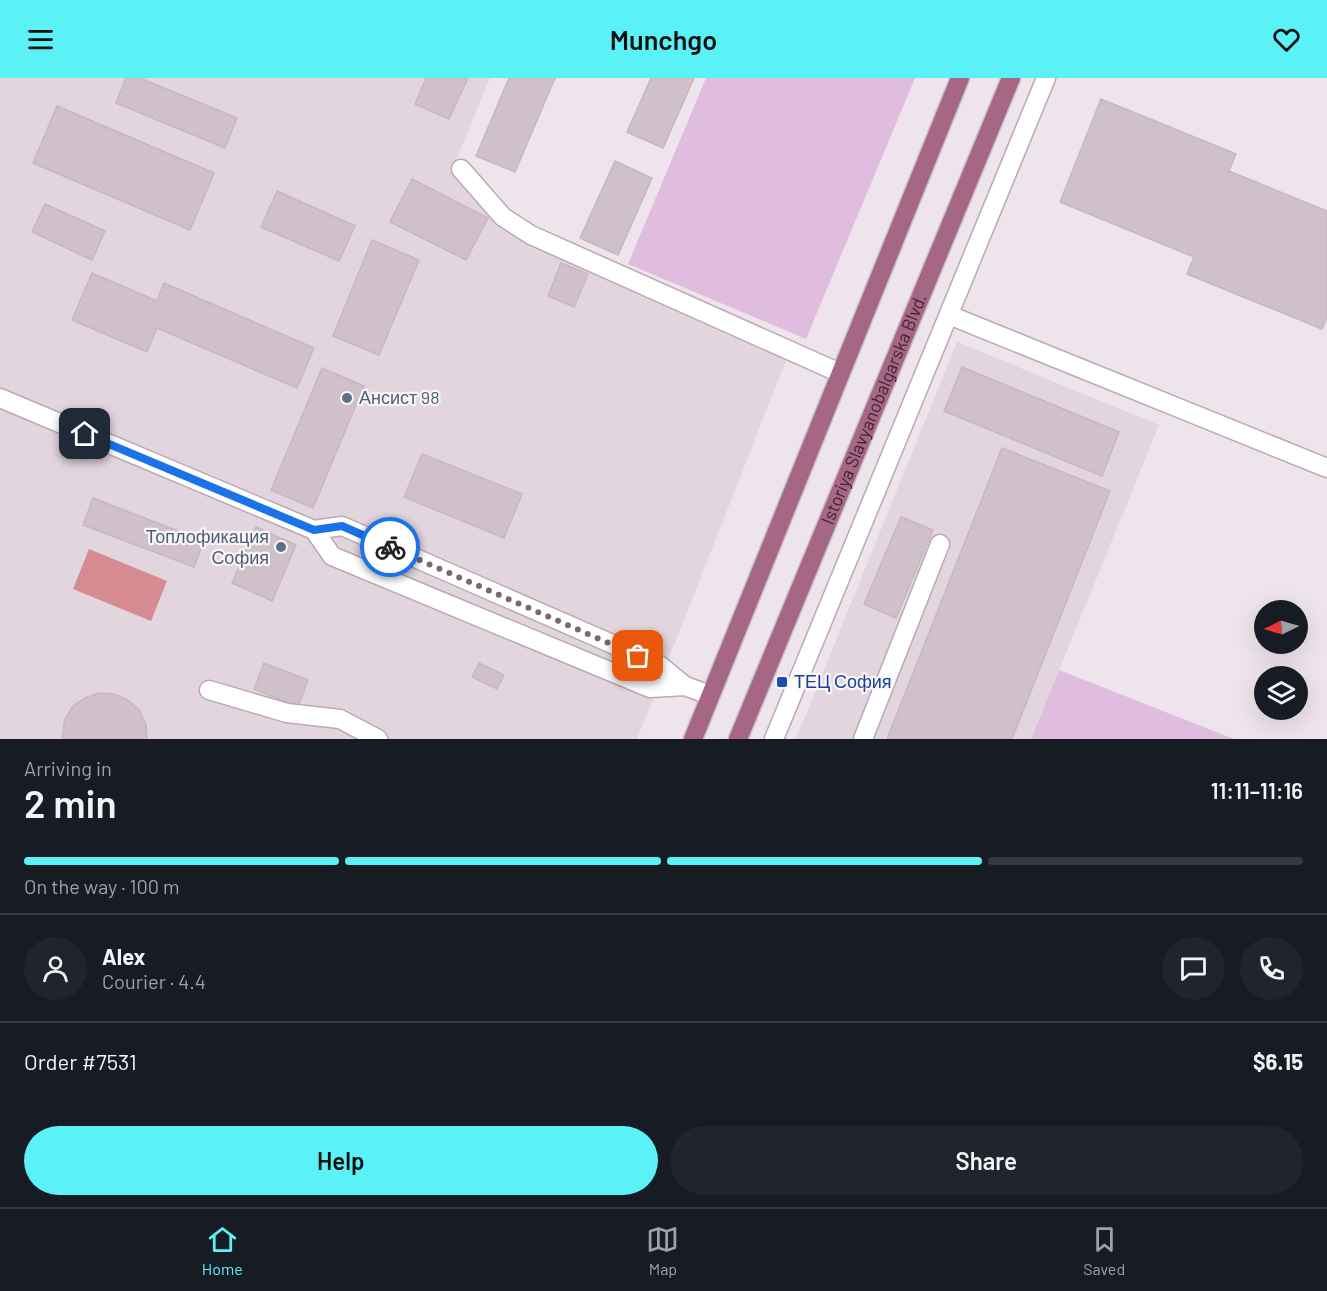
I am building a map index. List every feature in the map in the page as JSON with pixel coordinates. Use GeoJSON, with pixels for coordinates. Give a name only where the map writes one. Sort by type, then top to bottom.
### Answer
{"type":"FeatureCollection","features":[{"type":"Feature","properties":{"kind":"main road"},"geometry":{"type":"LineString","coordinates":[[693,739],[960,78]]}},
{"type":"Feature","properties":{"kind":"main road","name":"Istoriya Slavyanobalgarska Blvd."},"geometry":{"type":"LineString","coordinates":[[738,739],[1011,78]]}},
{"type":"Feature","properties":{"kind":"street","name":"Istoriya Slavyanobalgarska Blvd."},"geometry":{"type":"LineString","coordinates":[[774,739],[1046,78]]}},
{"type":"Feature","properties":{"kind":"street"},"geometry":{"type":"LineString","coordinates":[[461,170],[503,217],[531,235],[840,373]]}},
{"type":"Feature","properties":{"kind":"street"},"geometry":{"type":"LineString","coordinates":[[949,315],[1327,468]]}},
{"type":"Feature","properties":{"kind":"street"},"geometry":{"type":"LineString","coordinates":[[0,398],[314,530],[342,526],[658,664],[685,686],[711,695]]}},
{"type":"Feature","properties":{"kind":"street"},"geometry":{"type":"LineString","coordinates":[[314,530],[332,556],[650,688],[685,686]]}},
{"type":"Feature","properties":{"kind":"street"},"geometry":{"type":"LineString","coordinates":[[863,739],[940,544]]}},
{"type":"Feature","properties":{"kind":"street"},"geometry":{"type":"LineString","coordinates":[[209,690],[287,713],[340,718],[378,739]]}},
{"type":"Feature","properties":{"kind":"shaded area"},"geometry":{"type":"Polygon","coordinates":[[[0,78],[490,78],[453,167],[510,227],[789,353],[637,739],[0,739],[0,78]]]}},
{"type":"Feature","properties":{"kind":"shaded area"},"geometry":{"type":"Polygon","coordinates":[[[706,78],[915,78],[806,339],[628,264],[706,78]]]}},
{"type":"Feature","properties":{"kind":"shaded area"},"geometry":{"type":"Polygon","coordinates":[[[957,342],[1159,425],[1031,739],[796,739],[957,342]]]}},
{"type":"Feature","properties":{"kind":"shaded area"},"geometry":{"type":"Polygon","coordinates":[[[89,549],[167,581],[151,621],[73,589],[89,549]]]}},
{"type":"Feature","properties":{"kind":"shaded area"},"geometry":{"type":"Polygon","coordinates":[[[1059,670],[1234,739],[1031,739],[1059,670]]]}},
{"type":"Feature","properties":{"kind":"building"},"geometry":{"type":"Polygon","coordinates":[[[126,78],[140,78],[237,118],[225,148],[116,103],[126,78]]]}},
{"type":"Feature","properties":{"kind":"building"},"geometry":{"type":"Polygon","coordinates":[[[426,78],[468,78],[449,119],[415,104],[426,78]]]}},
{"type":"Feature","properties":{"kind":"building"},"geometry":{"type":"Polygon","coordinates":[[[509,78],[555,78],[515,172],[476,156],[509,78]]]}},
{"type":"Feature","properties":{"kind":"building"},"geometry":{"type":"Polygon","coordinates":[[[651,78],[694,78],[663,148],[627,132],[651,78]]]}},
{"type":"Feature","properties":{"kind":"building"},"geometry":{"type":"Polygon","coordinates":[[[1101,99],[1236,154],[1229,171],[1327,211],[1327,317],[1322,329],[1187,274],[1194,257],[1060,202],[1101,99]]]}},
{"type":"Feature","properties":{"kind":"building"},"geometry":{"type":"Polygon","coordinates":[[[57,106],[214,173],[190,230],[33,163],[57,106]]]}},
{"type":"Feature","properties":{"kind":"building"},"geometry":{"type":"Polygon","coordinates":[[[615,161],[652,178],[618,255],[580,238],[615,161]]]}},
{"type":"Feature","properties":{"kind":"building"},"geometry":{"type":"Polygon","coordinates":[[[412,179],[488,218],[466,260],[390,222],[412,179]]]}},
{"type":"Feature","properties":{"kind":"building"},"geometry":{"type":"Polygon","coordinates":[[[277,191],[355,226],[339,261],[261,227],[277,191]]]}},
{"type":"Feature","properties":{"kind":"building"},"geometry":{"type":"Polygon","coordinates":[[[45,204],[105,231],[92,260],[32,232],[45,204]]]}},
{"type":"Feature","properties":{"kind":"building"},"geometry":{"type":"Polygon","coordinates":[[[372,240],[419,260],[379,355],[333,336],[372,240]]]}},
{"type":"Feature","properties":{"kind":"building"},"geometry":{"type":"Polygon","coordinates":[[[561,263],[588,274],[574,307],[548,296],[561,263]]]}},
{"type":"Feature","properties":{"kind":"building"},"geometry":{"type":"Polygon","coordinates":[[[92,273],[157,301],[164,283],[314,348],[297,388],[157,328],[147,352],[72,320],[92,273]]]}},
{"type":"Feature","properties":{"kind":"building"},"geometry":{"type":"Polygon","coordinates":[[[962,367],[1119,432],[1102,476],[944,411],[962,367]]]}},
{"type":"Feature","properties":{"kind":"building"},"geometry":{"type":"Polygon","coordinates":[[[322,368],[364,386],[313,508],[271,490],[322,368]]]}},
{"type":"Feature","properties":{"kind":"building"},"geometry":{"type":"Polygon","coordinates":[[[1002,448],[1110,491],[1012,739],[887,739],[1002,448]]]}},
{"type":"Feature","properties":{"kind":"building"},"geometry":{"type":"Polygon","coordinates":[[[422,454],[522,494],[504,538],[404,497],[422,454]]]}},
{"type":"Feature","properties":{"kind":"building"},"geometry":{"type":"Polygon","coordinates":[[[93,498],[204,541],[194,567],[83,525],[93,498]]]}},
{"type":"Feature","properties":{"kind":"building"},"geometry":{"type":"Polygon","coordinates":[[[901,517],[933,530],[896,618],[864,604],[901,517]]]}},
{"type":"Feature","properties":{"kind":"building"},"geometry":{"type":"Polygon","coordinates":[[[256,527],[296,545],[272,601],[232,583],[256,527]]]}},
{"type":"Feature","properties":{"kind":"building"},"geometry":{"type":"Polygon","coordinates":[[[264,663],[308,680],[298,707],[254,689],[264,663]]]}},
{"type":"Feature","properties":{"kind":"building"},"geometry":{"type":"Polygon","coordinates":[[[479,663],[504,675],[497,689],[472,677],[479,663]]]}},
{"type":"Feature","properties":{"kind":"building"},"geometry":{"type":"Polygon","coordinates":[[[99,693],[114,694],[128,700],[139,710],[146,724],[147,739],[62,739],[65,719],[73,706],[99,693]]]}},
{"type":"Feature","properties":{"kind":"way so far"},"geometry":{"type":"LineString","coordinates":[[390,547],[638,656]]}},
{"type":"Feature","properties":{"kind":"place","name":"Ансист 98"},"geometry":{"type":"Point","coordinates":[347,398]}},
{"type":"Feature","properties":{"kind":"place","name":"Топлофикация София"},"geometry":{"type":"Point","coordinates":[281,547]}},
{"type":"Feature","properties":{"kind":"place","name":"ТЕЦ София"},"geometry":{"type":"Point","coordinates":[782,682]}},
{"type":"Feature","properties":{"kind":"route"},"geometry":{"type":"LineString","coordinates":[[85,434],[314,530],[342,526],[390,547]]}}]}
